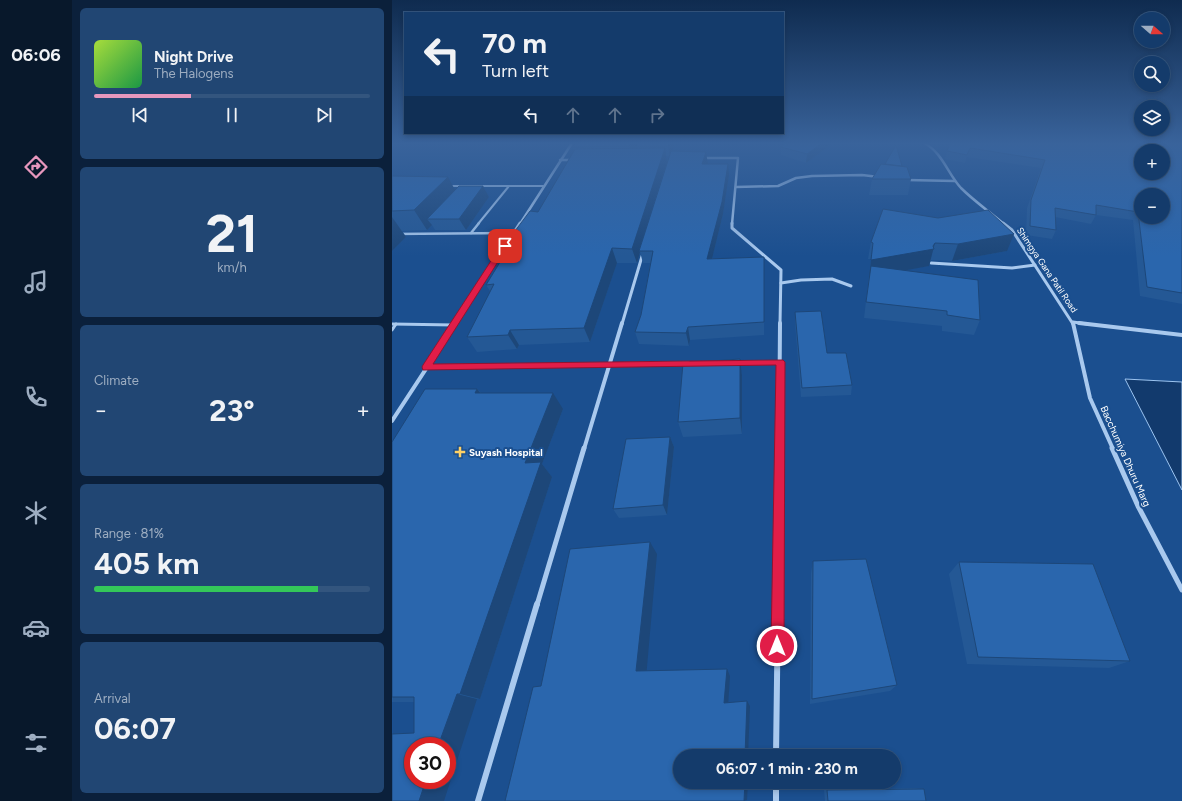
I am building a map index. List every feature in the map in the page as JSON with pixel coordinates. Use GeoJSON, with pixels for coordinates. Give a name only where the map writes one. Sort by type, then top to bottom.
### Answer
{"type":"FeatureCollection","features":[{"type":"Feature","properties":{"kind":"street"},"geometry":{"type":"LineString","coordinates":[[392,420],[547,180]]}},
{"type":"Feature","properties":{"kind":"street"},"geometry":{"type":"LineString","coordinates":[[737,180],[732,228],[781,270],[776,749]]}},
{"type":"Feature","properties":{"kind":"street"},"geometry":{"type":"LineString","coordinates":[[736,188],[778,186],[791,180]]}},
{"type":"Feature","properties":{"kind":"street"},"geometry":{"type":"LineString","coordinates":[[938,180],[955,181]]}},
{"type":"Feature","properties":{"kind":"street","name":"Shimgya Gana Patil Road"},"geometry":{"type":"LineString","coordinates":[[955,181],[962,189],[1012,230],[1073,322]]}},
{"type":"Feature","properties":{"kind":"street"},"geometry":{"type":"LineString","coordinates":[[478,801],[644,250]]}},
{"type":"Feature","properties":{"kind":"street"},"geometry":{"type":"LineString","coordinates":[[931,263],[1012,268],[1035,265]]}},
{"type":"Feature","properties":{"kind":"street"},"geometry":{"type":"LineString","coordinates":[[781,283],[801,280],[826,279],[851,286]]}},
{"type":"Feature","properties":{"kind":"street"},"geometry":{"type":"LineString","coordinates":[[1073,322],[1182,336]]}},
{"type":"Feature","properties":{"kind":"street","name":"Bacchumiya Dhuru Marg"},"geometry":{"type":"LineString","coordinates":[[1073,322],[1090,398],[1138,506],[1182,590]]}},
{"type":"Feature","properties":{"kind":"street"},"geometry":{"type":"LineString","coordinates":[[734,362],[780,362]]}},
{"type":"Feature","properties":{"kind":"street"},"geometry":{"type":"LineString","coordinates":[[426,367],[695,363]]}},
{"type":"Feature","properties":{"kind":"street"},"geometry":{"type":"LineString","coordinates":[[776,789],[776,801]]}},
{"type":"Feature","properties":{"kind":"lane"},"geometry":{"type":"LineString","coordinates":[[448,186],[543,186]]}},
{"type":"Feature","properties":{"kind":"lane"},"geometry":{"type":"LineString","coordinates":[[467,191],[472,186]]}},
{"type":"Feature","properties":{"kind":"lane"},"geometry":{"type":"LineString","coordinates":[[471,233],[509,186]]}},
{"type":"Feature","properties":{"kind":"lane"},"geometry":{"type":"LineString","coordinates":[[428,233],[433,228]]}},
{"type":"Feature","properties":{"kind":"lane"},"geometry":{"type":"LineString","coordinates":[[392,234],[513,233]]}},
{"type":"Feature","properties":{"kind":"lane"},"geometry":{"type":"LineString","coordinates":[[392,324],[454,325]]}},
{"type":"Feature","properties":{"kind":"lane"},"geometry":{"type":"LineString","coordinates":[[392,330],[396,324]]}},
{"type":"Feature","properties":{"kind":"water"},"geometry":{"type":"Polygon","coordinates":[[[1125,379],[1182,382],[1182,490],[1125,379]]]}},
{"type":"Feature","properties":{"kind":"building"},"geometry":{"type":"Polygon","coordinates":[[[392,180],[445,180],[414,210],[392,211],[392,180]]]}},
{"type":"Feature","properties":{"kind":"building"},"geometry":{"type":"Polygon","coordinates":[[[557,180],[654,180],[632,249],[612,248],[584,328],[510,330],[508,335],[467,337],[494,284],[486,285],[519,231],[515,231],[530,211],[538,212],[557,180]]]}},
{"type":"Feature","properties":{"kind":"building"},"geometry":{"type":"Polygon","coordinates":[[[662,180],[725,180],[722,202],[707,259],[764,257],[764,322],[688,327],[686,333],[635,332],[641,315],[653,251],[639,251],[662,180]]]}},
{"type":"Feature","properties":{"kind":"building"},"geometry":{"type":"Polygon","coordinates":[[[1038,180],[1182,180],[1182,293],[1147,287],[1139,224],[1170,224],[1170,188],[1134,188],[1134,211],[1096,205],[1096,215],[1055,208],[1056,230],[1030,226],[1031,200],[1038,180]]]}},
{"type":"Feature","properties":{"kind":"building"},"geometry":{"type":"Polygon","coordinates":[[[459,186],[483,186],[459,219],[427,219],[459,186]]]}},
{"type":"Feature","properties":{"kind":"building"},"geometry":{"type":"Polygon","coordinates":[[[883,209],[938,218],[988,210],[1014,234],[958,244],[935,243],[933,246],[934,249],[871,260],[873,243],[871,242],[883,209]]]}},
{"type":"Feature","properties":{"kind":"building"},"geometry":{"type":"Polygon","coordinates":[[[871,266],[978,280],[980,320],[947,315],[947,311],[866,302],[871,266]]]}},
{"type":"Feature","properties":{"kind":"building"},"geometry":{"type":"Polygon","coordinates":[[[821,311],[827,353],[846,353],[852,385],[802,388],[795,312],[821,311]]]}},
{"type":"Feature","properties":{"kind":"building"},"geometry":{"type":"Polygon","coordinates":[[[740,359],[740,418],[678,422],[683,363],[740,359]]]}},
{"type":"Feature","properties":{"kind":"building"},"geometry":{"type":"Polygon","coordinates":[[[425,389],[477,389],[475,393],[553,393],[525,463],[541,462],[460,694],[457,694],[441,737],[404,737],[404,789],[423,789],[419,801],[392,801],[392,734],[414,733],[414,697],[392,697],[392,442],[425,389]]]}},
{"type":"Feature","properties":{"kind":"building"},"geometry":{"type":"Polygon","coordinates":[[[670,437],[663,505],[613,509],[626,439],[670,437]]]}},
{"type":"Feature","properties":{"kind":"building"},"geometry":{"type":"Polygon","coordinates":[[[650,542],[636,671],[727,669],[724,703],[747,701],[745,749],[673,749],[673,789],[745,789],[744,801],[505,801],[533,687],[541,686],[570,549],[650,542]]]}},
{"type":"Feature","properties":{"kind":"building"},"geometry":{"type":"Polygon","coordinates":[[[866,559],[897,685],[812,699],[813,561],[866,559]]]}},
{"type":"Feature","properties":{"kind":"building"},"geometry":{"type":"Polygon","coordinates":[[[959,562],[1093,564],[1130,661],[978,657],[959,562]]]}},
{"type":"Feature","properties":{"kind":"building"},"geometry":{"type":"Polygon","coordinates":[[[924,789],[926,801],[828,801],[827,790],[924,789]]]}},
{"type":"Feature","properties":{"kind":"place","name":"Suyash Hospital"},"geometry":{"type":"Point","coordinates":[460,452]}},
{"type":"Feature","properties":{"kind":"route"},"geometry":{"type":"LineString","coordinates":[[505,246],[426,367],[780,362],[777,646]]}}]}
